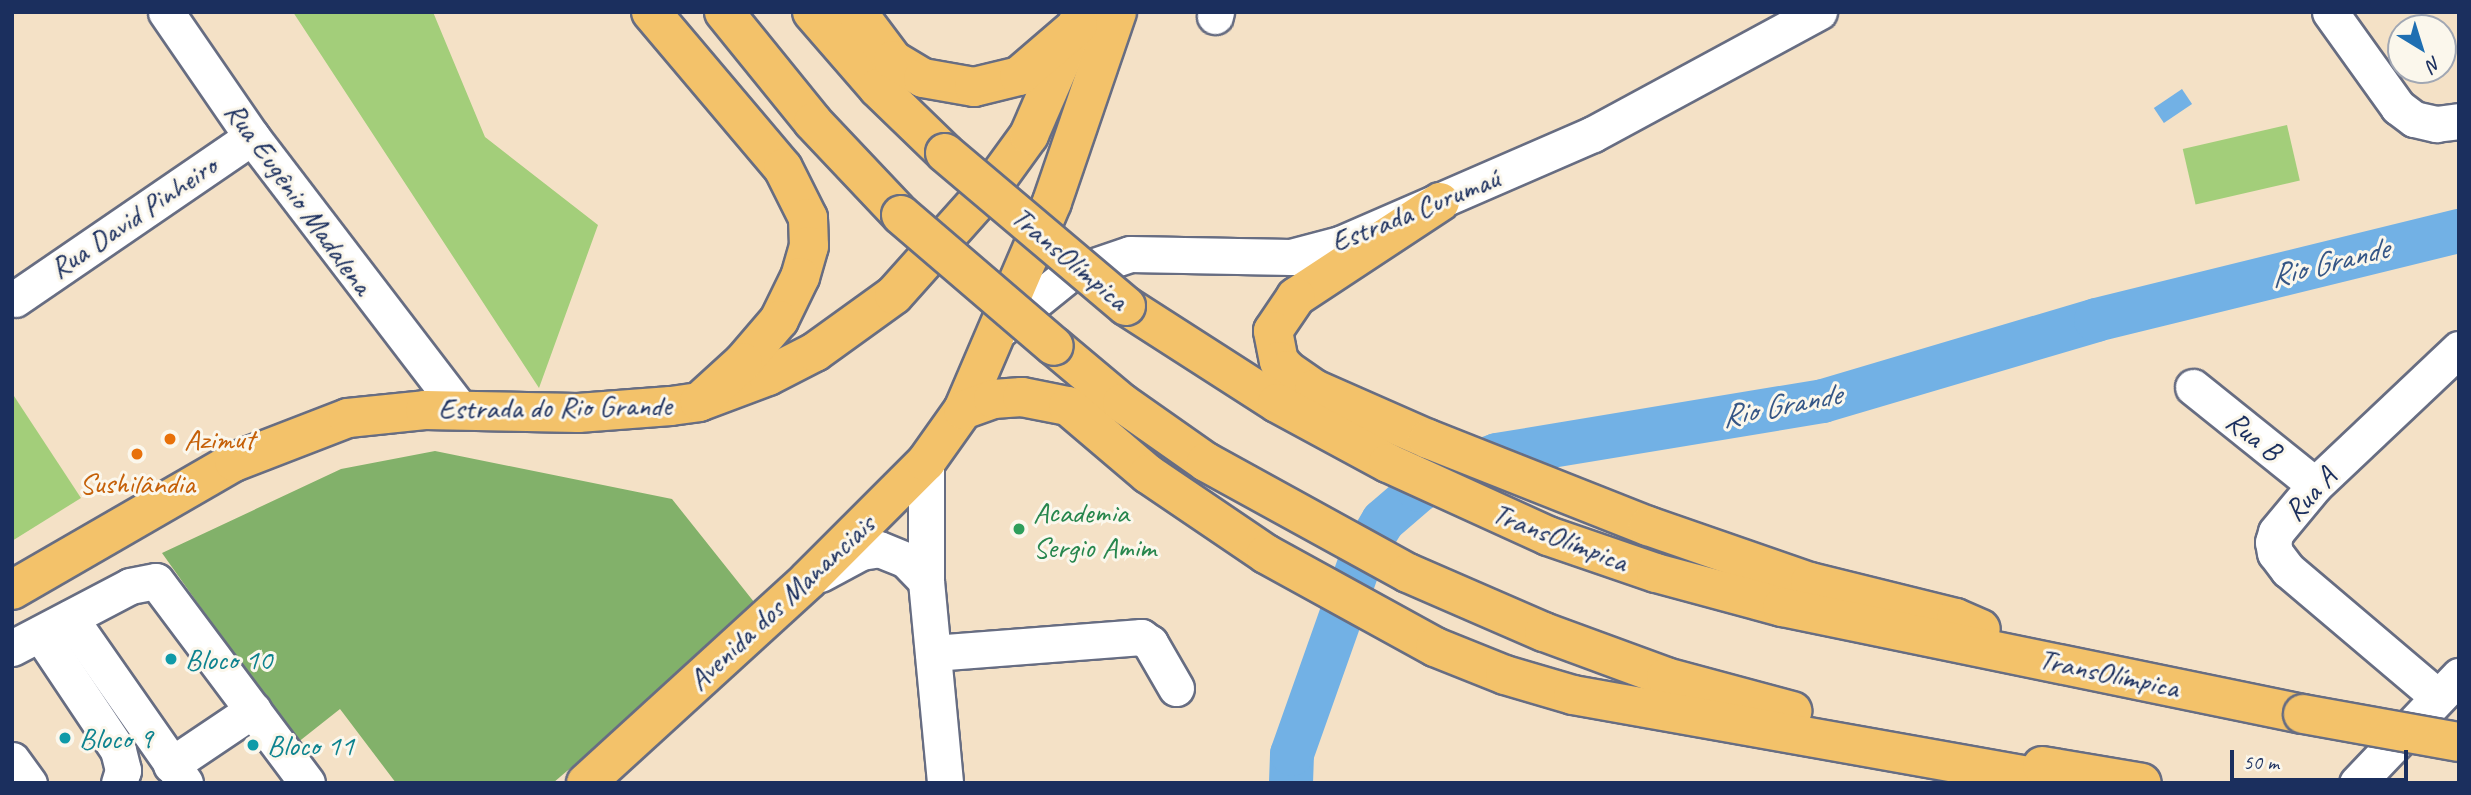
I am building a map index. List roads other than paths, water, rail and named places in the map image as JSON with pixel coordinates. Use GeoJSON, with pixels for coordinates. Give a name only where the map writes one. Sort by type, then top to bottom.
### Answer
{"type":"FeatureCollection","features":[{"type":"Feature","properties":{"kind":"main road"},"geometry":{"type":"LineString","coordinates":[[651,12],[783,167],[808,218],[808,246],[800,277],[779,320],[743,362],[699,402]]}},
{"type":"Feature","properties":{"kind":"main road"},"geometry":{"type":"LineString","coordinates":[[724,12],[813,122],[901,215],[1122,402],[1206,462],[1318,525],[1408,573],[1544,632],[1726,694],[1900,738],[2142,783]]}},
{"type":"Feature","properties":{"kind":"main road","name":"TransOlímpica"},"geometry":{"type":"LineString","coordinates":[[812,12],[878,88],[945,153],[1126,306],[1266,397],[1388,463],[1469,502],[1548,536],[1668,576],[1914,637],[2014,653],[2303,714],[2459,742]]}},
{"type":"Feature","properties":{"kind":"main road"},"geometry":{"type":"LineString","coordinates":[[857,12],[893,60],[923,78],[974,87],[1019,76],[1080,19]]}},
{"type":"Feature","properties":{"kind":"main road"},"geometry":{"type":"LineString","coordinates":[[963,410],[1052,202],[1116,12]]}},
{"type":"Feature","properties":{"kind":"main road","name":"Estrada do Rio Grande"},"geometry":{"type":"LineString","coordinates":[[12,590],[200,481],[292,436],[348,418],[440,400],[578,413],[699,402],[768,376],[815,352],[894,295],[931,257],[1029,135],[1080,19]]}},
{"type":"Feature","properties":{"kind":"main road"},"geometry":{"type":"LineString","coordinates":[[1440,202],[1296,297],[1273,331],[1279,361],[1298,378],[1428,439],[1648,526],[1810,582],[1956,618],[1977,626],[2014,653]]}},
{"type":"Feature","properties":{"kind":"main road"},"geometry":{"type":"LineString","coordinates":[[963,410],[993,399],[1022,397],[1068,406],[1148,474],[1266,554],[1375,616],[1505,675],[1573,695],[2068,783]]}},
{"type":"Feature","properties":{"kind":"main road","name":"Avenida dos Mananciais"},"geometry":{"type":"LineString","coordinates":[[586,783],[808,580],[926,462],[963,410]]}},
{"type":"Feature","properties":{"kind":"street","name":"Rua Eugênio Madalena"},"geometry":{"type":"LineString","coordinates":[[166,12],[440,400]]}},
{"type":"Feature","properties":{"kind":"street","name":"Estrada Curumaú"},"geometry":{"type":"LineString","coordinates":[[997,332],[1068,275],[1101,261],[1130,254],[1181,252],[1228,257],[1291,257],[1339,244],[1440,202],[1669,97],[1819,12]]}},
{"type":"Feature","properties":{"kind":"street"},"geometry":{"type":"LineString","coordinates":[[2330,12],[2398,107],[2414,119],[2436,124],[2459,121]]}},
{"type":"Feature","properties":{"kind":"street","name":"Rua David Pinheiro"},"geometry":{"type":"LineString","coordinates":[[15,299],[252,137]]}},
{"type":"Feature","properties":{"kind":"street","name":"Rua A"},"geometry":{"type":"LineString","coordinates":[[2449,686],[2288,570],[2275,553],[2276,532],[2315,485],[2459,349]]}},
{"type":"Feature","properties":{"kind":"street","name":"Rua B"},"geometry":{"type":"LineString","coordinates":[[2193,387],[2315,485]]}},
{"type":"Feature","properties":{"kind":"street"},"geometry":{"type":"LineString","coordinates":[[926,462],[926,581],[945,783]]}},
{"type":"Feature","properties":{"kind":"street"},"geometry":{"type":"LineString","coordinates":[[808,580],[861,552],[879,550],[906,560],[926,581]]}},
{"type":"Feature","properties":{"kind":"street"},"geometry":{"type":"LineString","coordinates":[[41,634],[130,586],[156,581],[307,783]]}},
{"type":"Feature","properties":{"kind":"street"},"geometry":{"type":"LineString","coordinates":[[41,634],[178,774],[253,709]]}},
{"type":"Feature","properties":{"kind":"street"},"geometry":{"type":"LineString","coordinates":[[41,634],[118,750],[120,782]]}},
{"type":"Feature","properties":{"kind":"street"},"geometry":{"type":"LineString","coordinates":[[933,653],[1141,637],[1150,643],[1176,688]]}},
{"type":"Feature","properties":{"kind":"street"},"geometry":{"type":"LineString","coordinates":[[2357,783],[2449,686]]}},
{"type":"Feature","properties":{"kind":"street"},"geometry":{"type":"LineString","coordinates":[[12,760],[29,783]]}},
{"type":"Feature","properties":{"kind":"water"},"geometry":{"type":"Polygon","coordinates":[[[2182,89],[2192,104],[2164,123],[2154,108],[2182,89]]]}},
{"type":"Feature","properties":{"kind":"waterway","name":"Rio Grande"},"geometry":{"type":"LineString","coordinates":[[1291,783],[1292,754],[1362,556],[1383,521],[1419,490],[1458,469],[1497,455],[1823,401],[2096,320],[2459,231]]}},
{"type":"Feature","properties":{"kind":"place","name":"Azimut"},"geometry":{"type":"Point","coordinates":[170,439]}},
{"type":"Feature","properties":{"kind":"place","name":"Sushilândia"},"geometry":{"type":"Point","coordinates":[137,454]}},
{"type":"Feature","properties":{"kind":"place","name":"Academia Sergio Amim"},"geometry":{"type":"Point","coordinates":[1019,529]}},
{"type":"Feature","properties":{"kind":"place","name":"Bloco 10"},"geometry":{"type":"Point","coordinates":[171,659]}},
{"type":"Feature","properties":{"kind":"place","name":"Bloco 9"},"geometry":{"type":"Point","coordinates":[65,738]}},
{"type":"Feature","properties":{"kind":"place","name":"Bloco 11"},"geometry":{"type":"Point","coordinates":[253,745]}}]}
